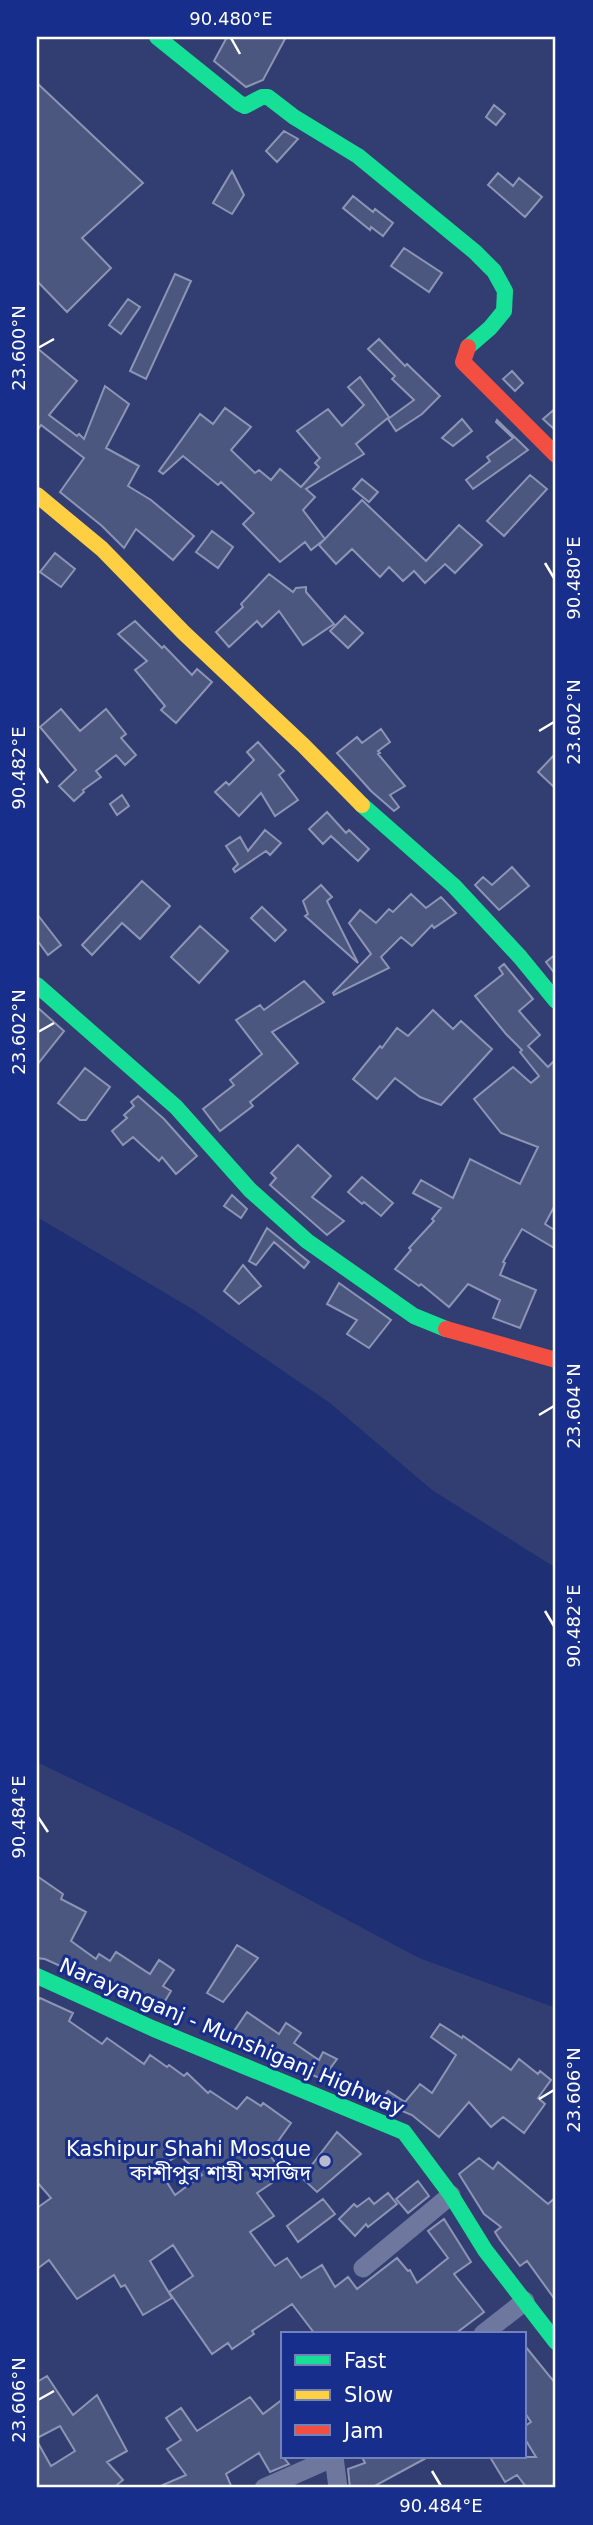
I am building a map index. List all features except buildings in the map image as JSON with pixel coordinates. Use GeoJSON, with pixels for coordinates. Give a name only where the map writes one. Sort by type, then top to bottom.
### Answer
{"type":"FeatureCollection","features":[{"type":"Feature","properties":{"kind":"street"},"geometry":{"type":"LineString","coordinates":[[157,37],[239,103],[245,106],[262,97],[268,97],[294,117],[358,156],[475,252],[494,271],[505,291],[504,311],[490,328],[468,347],[463,362],[556,455]]}},
{"type":"Feature","properties":{"kind":"street"},"geometry":{"type":"LineString","coordinates":[[37,495],[102,549],[184,634],[303,746],[347,792],[454,886],[520,957],[556,1001]]}},
{"type":"Feature","properties":{"kind":"street"},"geometry":{"type":"LineString","coordinates":[[37,985],[176,1107],[250,1190],[307,1241],[414,1316],[462,1335],[556,1360]]}},
{"type":"Feature","properties":{"kind":"street","name":"Narayanganj - Munshiganj Highway"},"geometry":{"type":"LineString","coordinates":[[40,1984],[404,2132],[451,2195],[485,2250],[556,2342]]}},
{"type":"Feature","properties":{"kind":"street"},"geometry":{"type":"LineString","coordinates":[[363,2268],[451,2195]]}},
{"type":"Feature","properties":{"kind":"street"},"geometry":{"type":"LineString","coordinates":[[486,2332],[525,2301]]}},
{"type":"Feature","properties":{"kind":"street"},"geometry":{"type":"LineString","coordinates":[[264,2488],[332,2458]]}},
{"type":"Feature","properties":{"kind":"street"},"geometry":{"type":"LineString","coordinates":[[334,2458],[338,2488]]}},
{"type":"Feature","properties":{"kind":"water"},"geometry":{"type":"Polygon","coordinates":[[[37,1217],[194,1310],[330,1403],[432,1490],[556,1568],[556,2008],[419,1958],[182,1832],[37,1762],[37,1217]]]}},
{"type":"Feature","properties":{"kind":"traffic: fast"},"geometry":{"type":"LineString","coordinates":[[157,37],[239,103],[245,106],[262,97],[268,97],[294,117],[358,156],[475,252],[494,271],[505,291],[504,311],[490,328],[468,347]]}},
{"type":"Feature","properties":{"kind":"traffic: fast"},"geometry":{"type":"LineString","coordinates":[[362,805],[454,886],[520,957],[556,1001]]}},
{"type":"Feature","properties":{"kind":"traffic: fast"},"geometry":{"type":"LineString","coordinates":[[37,985],[176,1107],[250,1190],[307,1241],[414,1316],[446,1329]]}},
{"type":"Feature","properties":{"kind":"traffic: fast"},"geometry":{"type":"LineString","coordinates":[[37,1976],[154,2029],[404,2132],[451,2195],[485,2250],[556,2342]]}},
{"type":"Feature","properties":{"kind":"traffic: slow"},"geometry":{"type":"LineString","coordinates":[[37,495],[102,549],[184,633],[304,746],[362,805]]}},
{"type":"Feature","properties":{"kind":"traffic: jam"},"geometry":{"type":"LineString","coordinates":[[468,347],[463,362],[556,455]]}},
{"type":"Feature","properties":{"kind":"traffic: jam"},"geometry":{"type":"LineString","coordinates":[[446,1329],[556,1360]]}},
{"type":"Feature","properties":{"kind":"place","name":"Kashipur Shahi Mosque কাশীপুর শাহী মসজিদ"},"geometry":{"type":"Point","coordinates":[325,2161]}}]}
